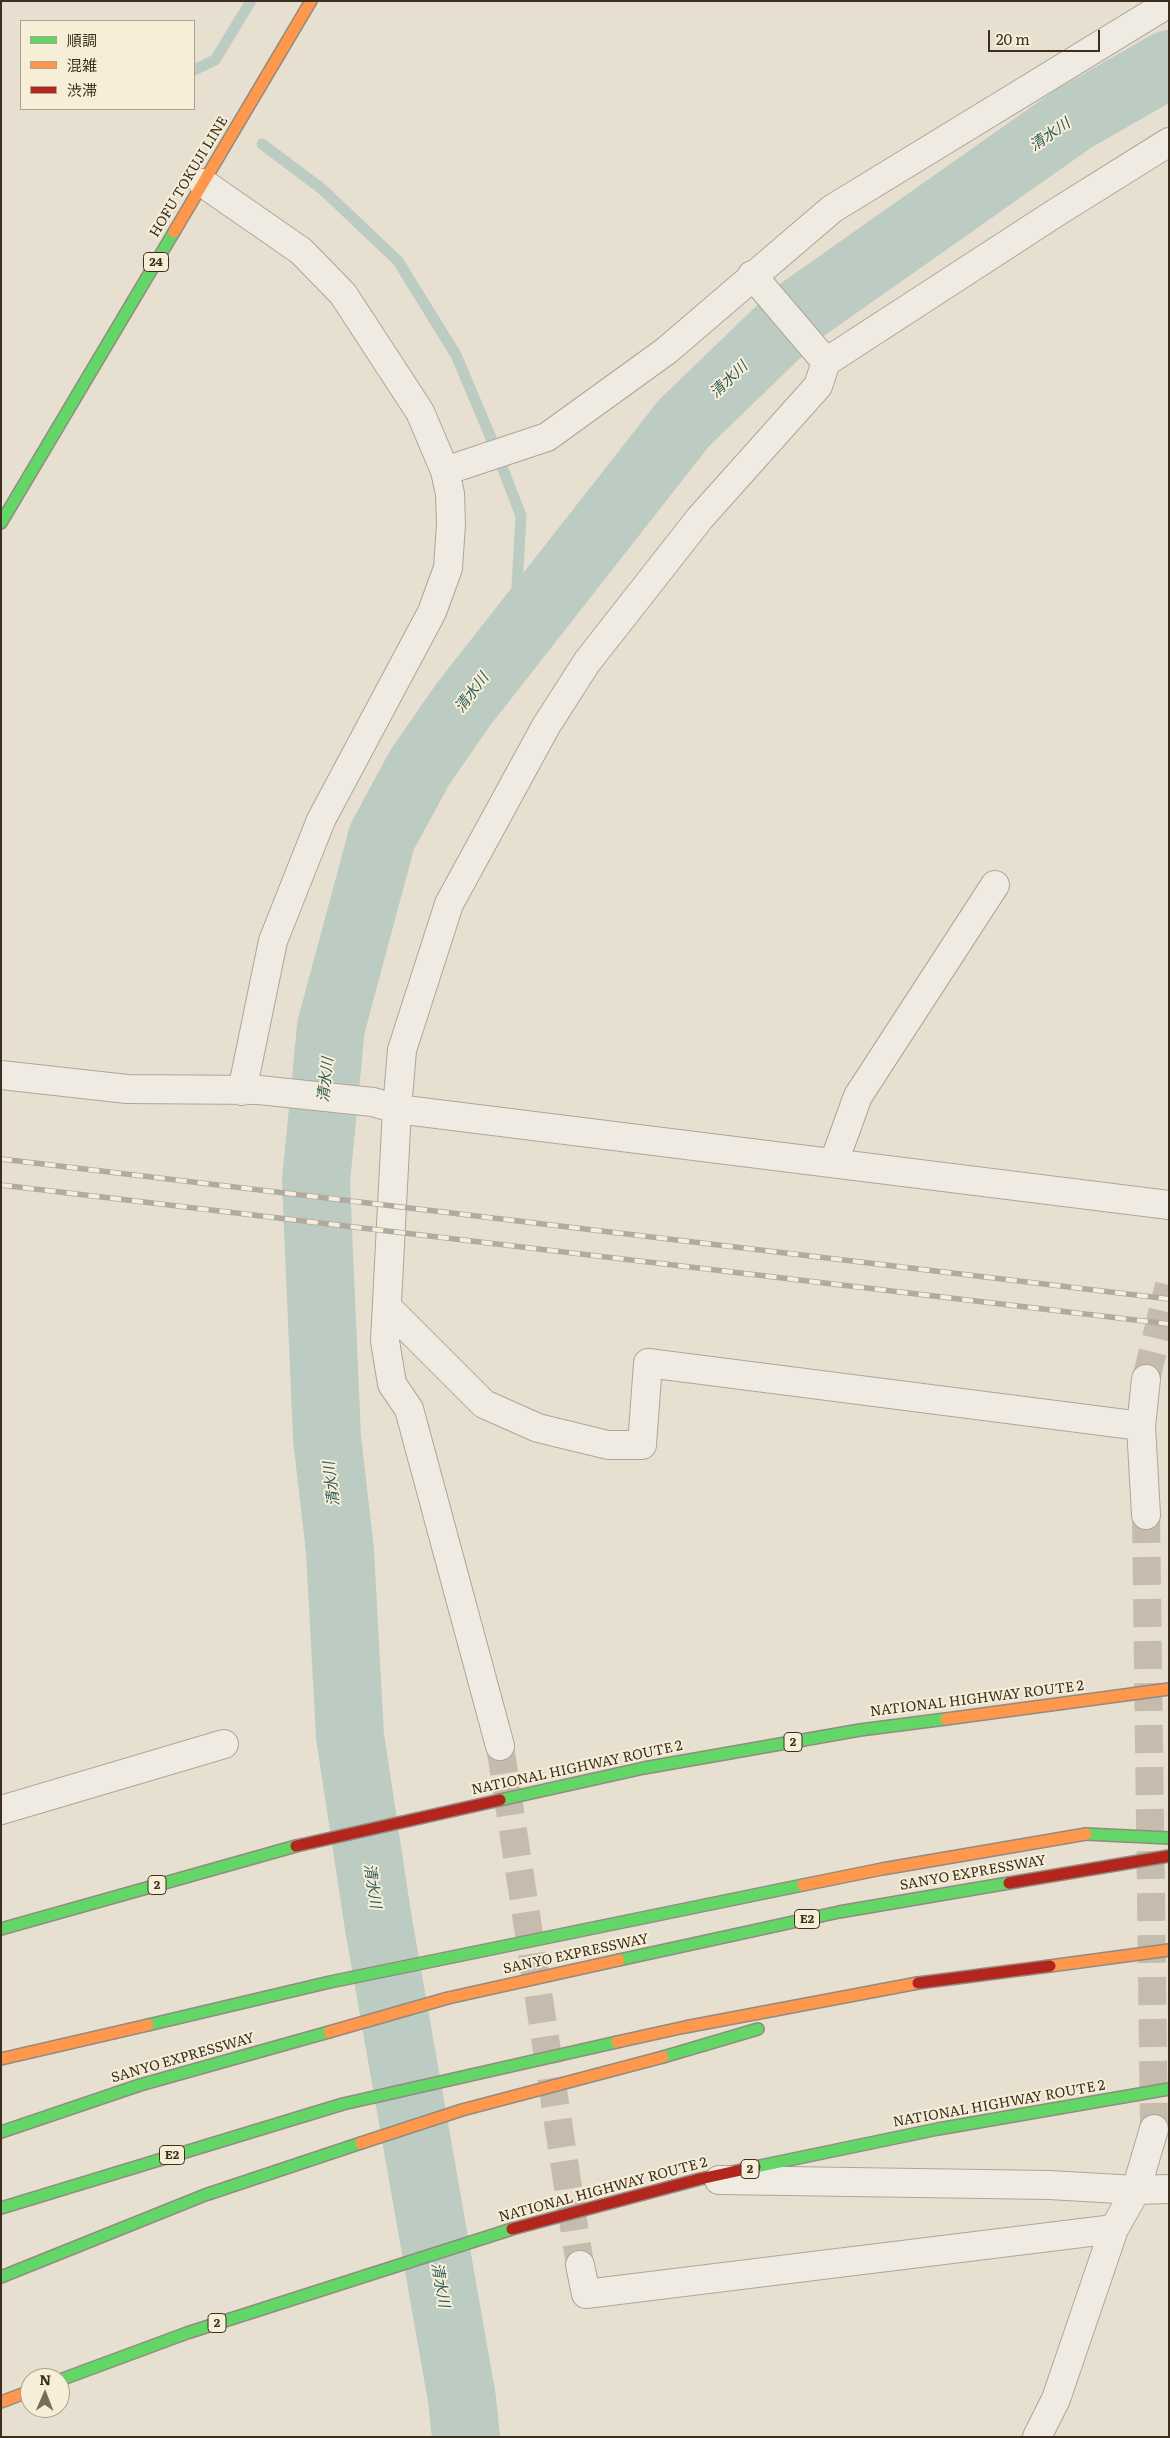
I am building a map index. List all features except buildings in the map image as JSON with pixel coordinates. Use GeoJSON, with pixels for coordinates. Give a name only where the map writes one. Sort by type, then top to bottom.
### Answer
{"type":"FeatureCollection","features":[{"type":"Feature","properties":{"kind":"main road","name":"HOFU TOKUJI LINE"},"geometry":{"type":"LineString","coordinates":[[1,523],[311,1]]}},
{"type":"Feature","properties":{"kind":"main road","name":"NATIONAL HIGHWAY ROUTE 2"},"geometry":{"type":"LineString","coordinates":[[1,1929],[312,1842],[644,1768],[860,1730],[1169,1689]]}},
{"type":"Feature","properties":{"kind":"main road"},"geometry":{"type":"LineString","coordinates":[[1,2059],[330,1982],[882,1869],[1092,1833],[1169,1838]]}},
{"type":"Feature","properties":{"kind":"main road","name":"SANYO EXPRESSWAY"},"geometry":{"type":"LineString","coordinates":[[1,2132],[140,2084],[448,1998],[839,1912],[1169,1856]]}},
{"type":"Feature","properties":{"kind":"main road","name":"E2"},"geometry":{"type":"LineString","coordinates":[[1,2208],[343,2104],[685,2027],[913,1984],[1169,1950]]}},
{"type":"Feature","properties":{"kind":"main road"},"geometry":{"type":"LineString","coordinates":[[792,2020],[913,1984]]}},
{"type":"Feature","properties":{"kind":"main road"},"geometry":{"type":"LineString","coordinates":[[1,2277],[205,2195],[462,2110],[614,2071],[773,2025]]}},
{"type":"Feature","properties":{"kind":"main road","name":"NATIONAL HIGHWAY ROUTE 2"},"geometry":{"type":"LineString","coordinates":[[70,2376],[187,2333],[483,2237],[700,2179],[938,2129],[1169,2089]]}},
{"type":"Feature","properties":{"kind":"main road"},"geometry":{"type":"LineString","coordinates":[[1,2402],[20,2395]]}},
{"type":"Feature","properties":{"kind":"street"},"geometry":{"type":"LineString","coordinates":[[446,471],[547,437],[666,351],[752,275],[832,209],[1169,3]]}},
{"type":"Feature","properties":{"kind":"street"},"geometry":{"type":"LineString","coordinates":[[500,1746],[481,1669],[409,1409],[392,1384],[385,1341],[387,1307],[385,1106],[449,904],[546,726],[587,662],[700,518],[818,386],[826,362],[1057,212],[1169,142]]}},
{"type":"Feature","properties":{"kind":"street"},"geometry":{"type":"LineString","coordinates":[[203,183],[301,251],[343,294],[420,412],[446,471],[450,494],[451,514],[448,568],[432,612],[321,820],[274,941],[251,1090]]}},
{"type":"Feature","properties":{"kind":"street"},"geometry":{"type":"LineString","coordinates":[[752,275],[826,362]]}},
{"type":"Feature","properties":{"kind":"street"},"geometry":{"type":"LineString","coordinates":[[834,1162],[858,1096],[995,885]]}},
{"type":"Feature","properties":{"kind":"street"},"geometry":{"type":"LineString","coordinates":[[1,1075],[127,1089],[251,1090],[1169,1205]]}},
{"type":"Feature","properties":{"kind":"street"},"geometry":{"type":"LineString","coordinates":[[387,1307],[484,1404],[538,1428],[608,1445],[642,1445],[648,1363],[1141,1426]]}},
{"type":"Feature","properties":{"kind":"street"},"geometry":{"type":"LineString","coordinates":[[1146,1379],[1141,1426],[1146,1515]]}},
{"type":"Feature","properties":{"kind":"street"},"geometry":{"type":"LineString","coordinates":[[1,1810],[224,1744]]}},
{"type":"Feature","properties":{"kind":"street"},"geometry":{"type":"LineString","coordinates":[[1038,2437],[1056,2399],[1114,2229],[1136,2190],[1154,2129]]}},
{"type":"Feature","properties":{"kind":"street"},"geometry":{"type":"LineString","coordinates":[[700,2179],[1050,2185],[1136,2190],[1169,2189]]}},
{"type":"Feature","properties":{"kind":"street"},"geometry":{"type":"LineString","coordinates":[[580,2265],[586,2294],[1114,2229]]}},
{"type":"Feature","properties":{"kind":"waterway"},"geometry":{"type":"LineString","coordinates":[[195,70],[215,60],[251,1]]}},
{"type":"Feature","properties":{"kind":"waterway","name":"清水川"},"geometry":{"type":"LineString","coordinates":[[466,2437],[462,2399],[378,1921],[350,1736],[340,1551],[327,1438],[316,1181],[331,1027],[382,837],[420,767],[463,705],[684,423],[799,312],[1073,119],[1169,64]]}},
{"type":"Feature","properties":{"kind":"waterway"},"geometry":{"type":"LineString","coordinates":[[262,144],[322,189],[398,261],[456,355],[521,516],[514,638]]}},
{"type":"Feature","properties":{"kind":"tunnel"},"geometry":{"type":"LineString","coordinates":[[1146,1379],[1169,1285]]}},
{"type":"Feature","properties":{"kind":"tunnel"},"geometry":{"type":"LineString","coordinates":[[1146,1515],[1154,2129]]}},
{"type":"Feature","properties":{"kind":"tunnel"},"geometry":{"type":"LineString","coordinates":[[500,1746],[580,2265]]}},
{"type":"Feature","properties":{"kind":"railway"},"geometry":{"type":"LineString","coordinates":[[1,1159],[1169,1299]]}},
{"type":"Feature","properties":{"kind":"railway"},"geometry":{"type":"LineString","coordinates":[[1,1185],[1169,1324]]}},
{"type":"Feature","properties":{"kind":"traffic: fast"},"geometry":{"type":"LineString","coordinates":[[1,523],[174,232]]}},
{"type":"Feature","properties":{"kind":"traffic: fast"},"geometry":{"type":"LineString","coordinates":[[500,1800],[644,1768],[860,1730],[946,1719]]}},
{"type":"Feature","properties":{"kind":"traffic: fast"},"geometry":{"type":"LineString","coordinates":[[1086,1834],[1169,1838]]}},
{"type":"Feature","properties":{"kind":"traffic: fast"},"geometry":{"type":"LineString","coordinates":[[1,1929],[296,1846]]}},
{"type":"Feature","properties":{"kind":"traffic: fast"},"geometry":{"type":"LineString","coordinates":[[619,1960],[839,1912],[1009,1883]]}},
{"type":"Feature","properties":{"kind":"traffic: fast"},"geometry":{"type":"LineString","coordinates":[[148,2025],[330,1982],[803,1885]]}},
{"type":"Feature","properties":{"kind":"traffic: fast"},"geometry":{"type":"LineString","coordinates":[[663,2057],[758,2029]]}},
{"type":"Feature","properties":{"kind":"traffic: fast"},"geometry":{"type":"LineString","coordinates":[[1,2132],[140,2085],[329,2032]]}},
{"type":"Feature","properties":{"kind":"traffic: fast"},"geometry":{"type":"LineString","coordinates":[[1,2208],[343,2104],[617,2042]]}},
{"type":"Feature","properties":{"kind":"traffic: fast"},"geometry":{"type":"LineString","coordinates":[[755,2167],[938,2129],[1169,2089]]}},
{"type":"Feature","properties":{"kind":"traffic: fast"},"geometry":{"type":"LineString","coordinates":[[1,2277],[205,2195],[361,2143]]}},
{"type":"Feature","properties":{"kind":"traffic: fast"},"geometry":{"type":"LineString","coordinates":[[70,2376],[187,2333],[512,2229]]}},
{"type":"Feature","properties":{"kind":"traffic: slow"},"geometry":{"type":"LineString","coordinates":[[174,232],[311,1]]}},
{"type":"Feature","properties":{"kind":"traffic: slow"},"geometry":{"type":"LineString","coordinates":[[946,1719],[1169,1689]]}},
{"type":"Feature","properties":{"kind":"traffic: slow"},"geometry":{"type":"LineString","coordinates":[[803,1885],[882,1869],[1086,1834]]}},
{"type":"Feature","properties":{"kind":"traffic: slow"},"geometry":{"type":"LineString","coordinates":[[1050,1966],[1169,1950]]}},
{"type":"Feature","properties":{"kind":"traffic: slow"},"geometry":{"type":"LineString","coordinates":[[329,2032],[448,1998],[619,1960]]}},
{"type":"Feature","properties":{"kind":"traffic: slow"},"geometry":{"type":"LineString","coordinates":[[617,2042],[685,2027],[918,1983]]}},
{"type":"Feature","properties":{"kind":"traffic: slow"},"geometry":{"type":"LineString","coordinates":[[1,2059],[148,2025]]}},
{"type":"Feature","properties":{"kind":"traffic: slow"},"geometry":{"type":"LineString","coordinates":[[361,2143],[462,2110],[663,2057]]}},
{"type":"Feature","properties":{"kind":"traffic: slow"},"geometry":{"type":"LineString","coordinates":[[1,2402],[20,2395]]}},
{"type":"Feature","properties":{"kind":"traffic: jam"},"geometry":{"type":"LineString","coordinates":[[296,1846],[500,1800]]}},
{"type":"Feature","properties":{"kind":"traffic: jam"},"geometry":{"type":"LineString","coordinates":[[1009,1883],[1169,1856]]}},
{"type":"Feature","properties":{"kind":"traffic: jam"},"geometry":{"type":"LineString","coordinates":[[918,1983],[1050,1966]]}},
{"type":"Feature","properties":{"kind":"traffic: jam"},"geometry":{"type":"LineString","coordinates":[[512,2229],[700,2179],[755,2167]]}}]}
